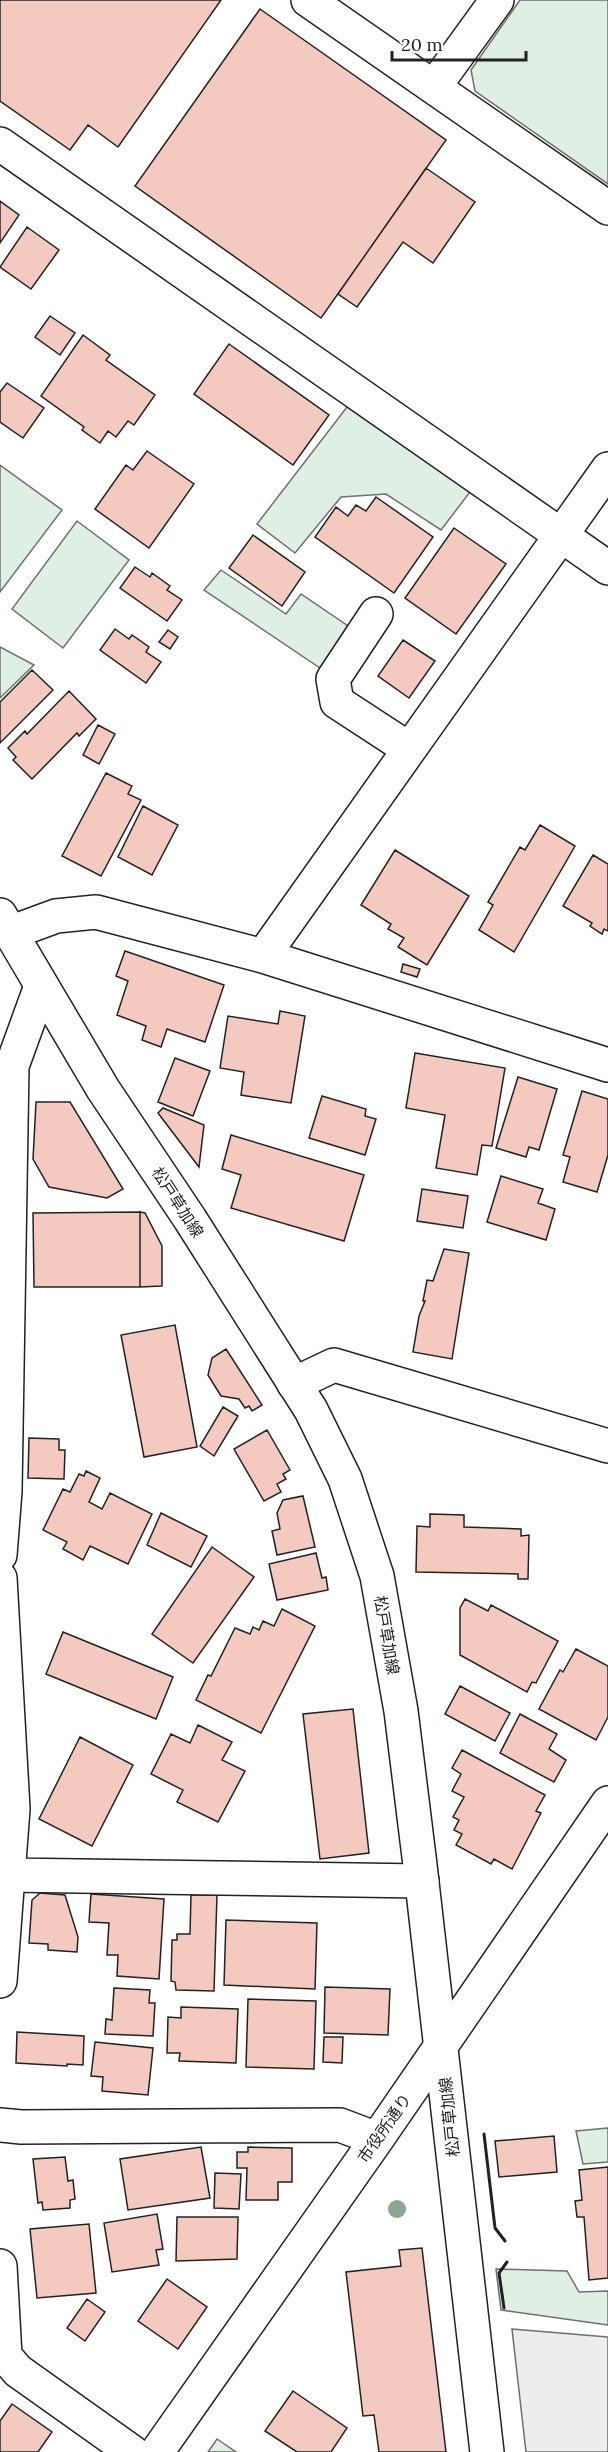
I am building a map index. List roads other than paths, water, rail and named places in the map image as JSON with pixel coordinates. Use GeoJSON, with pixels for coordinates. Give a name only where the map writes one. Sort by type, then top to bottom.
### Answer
{"type":"FeatureCollection","features":[{"type":"Feature","properties":{"kind":"street"},"geometry":{"type":"LineString","coordinates":[[308,0],[608,208]]}},
{"type":"Feature","properties":{"kind":"street"},"geometry":{"type":"LineString","coordinates":[[434,87],[496,0]]}},
{"type":"Feature","properties":{"kind":"street"},"geometry":{"type":"LineString","coordinates":[[0,144],[608,568]]}},
{"type":"Feature","properties":{"kind":"street"},"geometry":{"type":"LineString","coordinates":[[263,956],[608,469]]}},
{"type":"Feature","properties":{"kind":"street"},"geometry":{"type":"LineString","coordinates":[[376,614],[333,679],[337,702],[409,749]]}},
{"type":"Feature","properties":{"kind":"street"},"geometry":{"type":"LineString","coordinates":[[5,924],[96,912],[263,956],[608,1065]]}},
{"type":"Feature","properties":{"kind":"street","name":"松戸草加線"},"geometry":{"type":"LineString","coordinates":[[5,924],[103,1089],[190,1219],[311,1410],[345,1479],[377,1576],[401,1711],[442,2046],[487,2452]]}},
{"type":"Feature","properties":{"kind":"street"},"geometry":{"type":"LineString","coordinates":[[1,1964],[13,1809],[0,1576],[5,1240],[12,1066],[41,986]]}},
{"type":"Feature","properties":{"kind":"street"},"geometry":{"type":"LineString","coordinates":[[294,1384],[334,1365],[608,1446]]}},
{"type":"Feature","properties":{"kind":"street","name":"市役所通り"},"geometry":{"type":"LineString","coordinates":[[157,2452],[442,2046],[608,1803]]}},
{"type":"Feature","properties":{"kind":"street"},"geometry":{"type":"LineString","coordinates":[[9,1875],[422,1881]]}},
{"type":"Feature","properties":{"kind":"street"},"geometry":{"type":"LineString","coordinates":[[0,2125],[21,2127],[340,2125],[377,2139]]}},
{"type":"Feature","properties":{"kind":"street"},"geometry":{"type":"LineString","coordinates":[[0,2266],[5,2356],[18,2371],[132,2452]]}}]}
